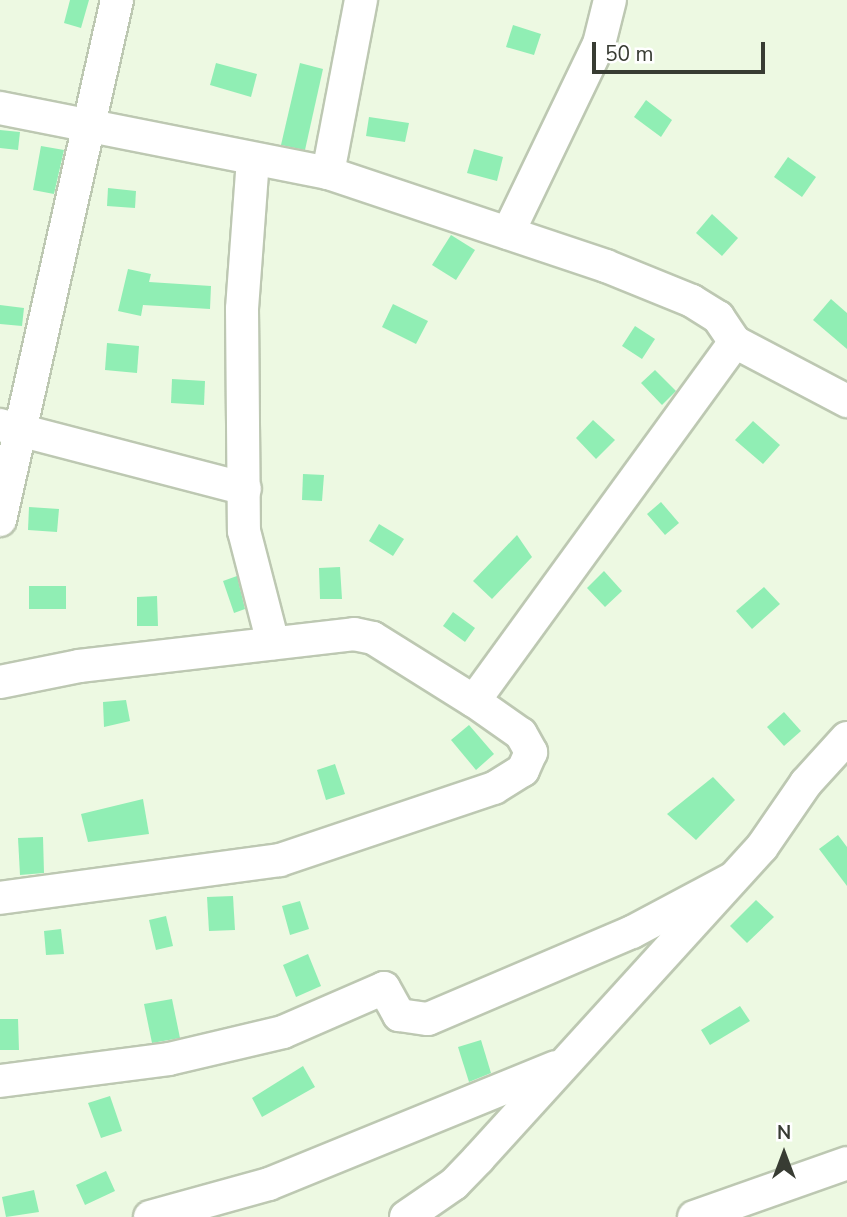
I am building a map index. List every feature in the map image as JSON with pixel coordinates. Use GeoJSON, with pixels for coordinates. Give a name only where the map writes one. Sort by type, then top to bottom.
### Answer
{"type":"FeatureCollection","features":[{"type":"Feature","properties":{"kind":"street"},"geometry":{"type":"LineString","coordinates":[[0,520],[12,429],[117,0]]}},
{"type":"Feature","properties":{"kind":"street"},"geometry":{"type":"LineString","coordinates":[[328,173],[361,0]]}},
{"type":"Feature","properties":{"kind":"street"},"geometry":{"type":"LineString","coordinates":[[508,233],[599,44],[611,0]]}},
{"type":"Feature","properties":{"kind":"street"},"geometry":{"type":"LineString","coordinates":[[0,108],[328,173],[508,233],[692,301],[718,317],[735,342],[847,401]]}},
{"type":"Feature","properties":{"kind":"street"},"geometry":{"type":"LineString","coordinates":[[253,159],[242,309],[246,489],[244,531],[273,643]]}},
{"type":"Feature","properties":{"kind":"street"},"geometry":{"type":"LineString","coordinates":[[474,701],[735,342]]}},
{"type":"Feature","properties":{"kind":"street"},"geometry":{"type":"LineString","coordinates":[[12,429],[246,489]]}},
{"type":"Feature","properties":{"kind":"street"},"geometry":{"type":"LineString","coordinates":[[0,682],[79,666],[354,634],[373,638],[474,701],[521,734],[531,752],[523,770],[494,788],[280,860],[0,898]]}},
{"type":"Feature","properties":{"kind":"street"},"geometry":{"type":"LineString","coordinates":[[405,1217],[454,1184],[730,880],[847,738]]}},
{"type":"Feature","properties":{"kind":"street"},"geometry":{"type":"LineString","coordinates":[[0,1082],[169,1059],[282,1032],[384,988],[399,1015],[428,1019],[632,932],[730,880]]}},
{"type":"Feature","properties":{"kind":"street"},"geometry":{"type":"LineString","coordinates":[[150,1217],[269,1184],[564,1063]]}},
{"type":"Feature","properties":{"kind":"street"},"geometry":{"type":"LineString","coordinates":[[694,1217],[847,1163]]}},
{"type":"Feature","properties":{"kind":"building"},"geometry":{"type":"Polygon","coordinates":[[[70,0],[89,0],[81,28],[64,23],[70,0]]]}},
{"type":"Feature","properties":{"kind":"building"},"geometry":{"type":"Polygon","coordinates":[[[513,25],[541,34],[534,55],[506,47],[513,25]]]}},
{"type":"Feature","properties":{"kind":"building"},"geometry":{"type":"Polygon","coordinates":[[[216,63],[257,74],[251,97],[210,85],[216,63]]]}},
{"type":"Feature","properties":{"kind":"building"},"geometry":{"type":"Polygon","coordinates":[[[300,63],[323,69],[305,150],[281,145],[300,63]]]}},
{"type":"Feature","properties":{"kind":"building"},"geometry":{"type":"Polygon","coordinates":[[[646,100],[672,120],[661,137],[634,117],[646,100]]]}},
{"type":"Feature","properties":{"kind":"building"},"geometry":{"type":"Polygon","coordinates":[[[369,117],[409,123],[405,142],[366,136],[369,117]]]}},
{"type":"Feature","properties":{"kind":"building"},"geometry":{"type":"Polygon","coordinates":[[[0,130],[20,132],[18,150],[0,148],[0,130]]]}},
{"type":"Feature","properties":{"kind":"building"},"geometry":{"type":"Polygon","coordinates":[[[41,146],[64,150],[54,194],[33,190],[41,146]]]}},
{"type":"Feature","properties":{"kind":"building"},"geometry":{"type":"Polygon","coordinates":[[[474,149],[503,157],[497,181],[467,173],[474,149]]]}},
{"type":"Feature","properties":{"kind":"building"},"geometry":{"type":"Polygon","coordinates":[[[788,157],[816,177],[802,197],[774,177],[788,157]]]}},
{"type":"Feature","properties":{"kind":"building"},"geometry":{"type":"Polygon","coordinates":[[[108,188],[136,191],[135,208],[107,206],[108,188]]]}},
{"type":"Feature","properties":{"kind":"building"},"geometry":{"type":"Polygon","coordinates":[[[712,214],[738,238],[722,256],[696,233],[712,214]]]}},
{"type":"Feature","properties":{"kind":"building"},"geometry":{"type":"Polygon","coordinates":[[[451,235],[475,250],[456,280],[432,265],[451,235]]]}},
{"type":"Feature","properties":{"kind":"building"},"geometry":{"type":"Polygon","coordinates":[[[128,269],[151,274],[149,282],[211,286],[210,309],[143,305],[141,316],[118,311],[128,269]]]}},
{"type":"Feature","properties":{"kind":"building"},"geometry":{"type":"Polygon","coordinates":[[[831,299],[847,313],[847,349],[813,320],[831,299]]]}},
{"type":"Feature","properties":{"kind":"building"},"geometry":{"type":"Polygon","coordinates":[[[393,304],[428,321],[416,344],[382,327],[393,304]]]}},
{"type":"Feature","properties":{"kind":"building"},"geometry":{"type":"Polygon","coordinates":[[[0,305],[24,308],[22,326],[0,324],[0,305]]]}},
{"type":"Feature","properties":{"kind":"building"},"geometry":{"type":"Polygon","coordinates":[[[635,326],[655,339],[642,359],[622,346],[635,326]]]}},
{"type":"Feature","properties":{"kind":"building"},"geometry":{"type":"Polygon","coordinates":[[[107,343],[139,346],[137,373],[105,370],[107,343]]]}},
{"type":"Feature","properties":{"kind":"building"},"geometry":{"type":"Polygon","coordinates":[[[655,370],[676,391],[662,405],[641,383],[655,370]]]}},
{"type":"Feature","properties":{"kind":"building"},"geometry":{"type":"Polygon","coordinates":[[[172,379],[205,381],[204,405],[171,403],[172,379]]]}},
{"type":"Feature","properties":{"kind":"building"},"geometry":{"type":"Polygon","coordinates":[[[593,420],[615,440],[596,459],[576,438],[593,420]]]}},
{"type":"Feature","properties":{"kind":"building"},"geometry":{"type":"Polygon","coordinates":[[[753,421],[780,445],[763,464],[735,440],[753,421]]]}},
{"type":"Feature","properties":{"kind":"building"},"geometry":{"type":"Polygon","coordinates":[[[303,474],[324,475],[322,501],[302,500],[303,474]]]}},
{"type":"Feature","properties":{"kind":"building"},"geometry":{"type":"Polygon","coordinates":[[[661,502],[679,523],[665,535],[647,514],[661,502]]]}},
{"type":"Feature","properties":{"kind":"building"},"geometry":{"type":"Polygon","coordinates":[[[29,507],[59,509],[57,532],[28,530],[29,507]]]}},
{"type":"Feature","properties":{"kind":"building"},"geometry":{"type":"Polygon","coordinates":[[[379,524],[404,539],[393,556],[369,541],[379,524]]]}},
{"type":"Feature","properties":{"kind":"building"},"geometry":{"type":"Polygon","coordinates":[[[517,535],[532,557],[492,599],[473,581],[517,535]]]}},
{"type":"Feature","properties":{"kind":"building"},"geometry":{"type":"Polygon","coordinates":[[[340,567],[342,599],[320,599],[319,568],[340,567]]]}},
{"type":"Feature","properties":{"kind":"building"},"geometry":{"type":"Polygon","coordinates":[[[604,571],[622,591],[605,607],[587,588],[604,571]]]}},
{"type":"Feature","properties":{"kind":"building"},"geometry":{"type":"Polygon","coordinates":[[[237,576],[245,609],[234,613],[223,581],[237,576]]]}},
{"type":"Feature","properties":{"kind":"building"},"geometry":{"type":"Polygon","coordinates":[[[29,586],[66,586],[66,609],[29,609],[29,586]]]}},
{"type":"Feature","properties":{"kind":"building"},"geometry":{"type":"Polygon","coordinates":[[[764,587],[780,604],[752,629],[736,611],[764,587]]]}},
{"type":"Feature","properties":{"kind":"building"},"geometry":{"type":"Polygon","coordinates":[[[157,596],[158,626],[137,626],[137,597],[157,596]]]}},
{"type":"Feature","properties":{"kind":"building"},"geometry":{"type":"Polygon","coordinates":[[[453,612],[475,628],[465,642],[443,626],[453,612]]]}},
{"type":"Feature","properties":{"kind":"building"},"geometry":{"type":"Polygon","coordinates":[[[126,700],[130,721],[104,727],[103,702],[126,700]]]}},
{"type":"Feature","properties":{"kind":"building"},"geometry":{"type":"Polygon","coordinates":[[[784,712],[801,731],[784,746],[767,727],[784,712]]]}},
{"type":"Feature","properties":{"kind":"building"},"geometry":{"type":"Polygon","coordinates":[[[469,725],[494,754],[476,770],[451,740],[469,725]]]}},
{"type":"Feature","properties":{"kind":"building"},"geometry":{"type":"Polygon","coordinates":[[[335,764],[345,794],[326,800],[317,770],[335,764]]]}},
{"type":"Feature","properties":{"kind":"building"},"geometry":{"type":"Polygon","coordinates":[[[713,777],[735,800],[696,840],[667,814],[713,777]]]}},
{"type":"Feature","properties":{"kind":"building"},"geometry":{"type":"Polygon","coordinates":[[[143,799],[149,834],[88,842],[81,814],[143,799]]]}},
{"type":"Feature","properties":{"kind":"building"},"geometry":{"type":"Polygon","coordinates":[[[838,835],[847,847],[847,886],[819,849],[838,835]]]}},
{"type":"Feature","properties":{"kind":"building"},"geometry":{"type":"Polygon","coordinates":[[[43,837],[44,873],[20,875],[18,838],[43,837]]]}},
{"type":"Feature","properties":{"kind":"building"},"geometry":{"type":"Polygon","coordinates":[[[233,896],[235,930],[209,931],[207,897],[233,896]]]}},
{"type":"Feature","properties":{"kind":"building"},"geometry":{"type":"Polygon","coordinates":[[[756,900],[774,917],[747,943],[730,926],[756,900]]]}},
{"type":"Feature","properties":{"kind":"building"},"geometry":{"type":"Polygon","coordinates":[[[300,901],[309,929],[290,935],[282,906],[300,901]]]}},
{"type":"Feature","properties":{"kind":"building"},"geometry":{"type":"Polygon","coordinates":[[[166,916],[173,946],[156,950],[149,920],[166,916]]]}},
{"type":"Feature","properties":{"kind":"building"},"geometry":{"type":"Polygon","coordinates":[[[61,929],[64,954],[46,955],[44,931],[61,929]]]}},
{"type":"Feature","properties":{"kind":"building"},"geometry":{"type":"Polygon","coordinates":[[[308,954],[321,986],[296,997],[283,965],[308,954]]]}},
{"type":"Feature","properties":{"kind":"building"},"geometry":{"type":"Polygon","coordinates":[[[172,999],[180,1038],[152,1043],[144,1004],[172,999]]]}},
{"type":"Feature","properties":{"kind":"building"},"geometry":{"type":"Polygon","coordinates":[[[740,1006],[750,1021],[710,1045],[701,1030],[740,1006]]]}},
{"type":"Feature","properties":{"kind":"building"},"geometry":{"type":"Polygon","coordinates":[[[0,1019],[18,1019],[19,1050],[0,1050],[0,1019]]]}},
{"type":"Feature","properties":{"kind":"building"},"geometry":{"type":"Polygon","coordinates":[[[481,1040],[491,1073],[469,1082],[458,1047],[481,1040]]]}},
{"type":"Feature","properties":{"kind":"building"},"geometry":{"type":"Polygon","coordinates":[[[303,1066],[315,1087],[262,1117],[252,1098],[303,1066]]]}},
{"type":"Feature","properties":{"kind":"building"},"geometry":{"type":"Polygon","coordinates":[[[110,1096],[122,1131],[101,1138],[88,1103],[110,1096]]]}},
{"type":"Feature","properties":{"kind":"building"},"geometry":{"type":"Polygon","coordinates":[[[106,1171],[115,1191],[85,1205],[76,1185],[106,1171]]]}},
{"type":"Feature","properties":{"kind":"building"},"geometry":{"type":"Polygon","coordinates":[[[34,1190],[39,1212],[6,1217],[2,1197],[34,1190]]]}}]}
